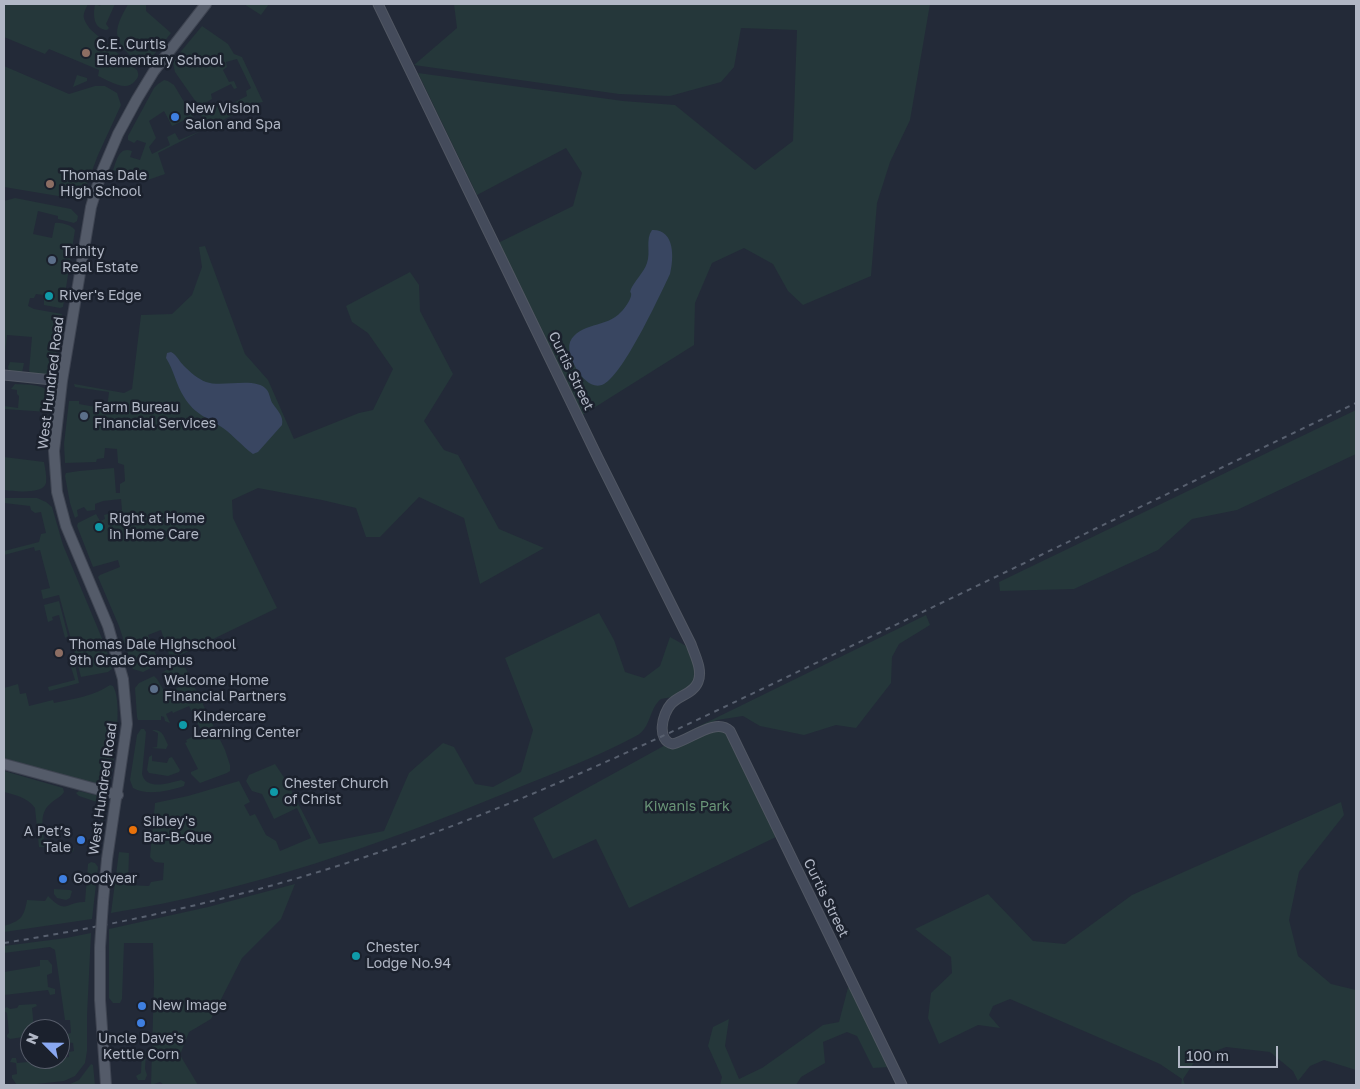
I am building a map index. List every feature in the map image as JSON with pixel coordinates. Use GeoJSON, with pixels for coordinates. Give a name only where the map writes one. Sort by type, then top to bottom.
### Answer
{"type":"FeatureCollection","features":[{"type":"Feature","properties":{"kind":"main road","name":"West Hundred Road"},"geometry":{"type":"LineString","coordinates":[[106,1085],[100,1000],[100,947],[107,859],[118,795],[127,724],[123,679],[108,626],[66,526],[57,492],[54,451],[62,381],[91,207],[100,174],[118,134],[137,99],[154,72],[206,4]]}},
{"type":"Feature","properties":{"kind":"main road"},"geometry":{"type":"LineString","coordinates":[[4,764],[118,795]]}},
{"type":"Feature","properties":{"kind":"street","name":"Curtis Street"},"geometry":{"type":"LineString","coordinates":[[378,4],[595,452],[691,644],[698,666],[699,679],[693,689],[673,702],[666,713],[662,732],[665,740],[669,743],[678,743],[711,728],[722,726],[729,730],[902,1085]]}},
{"type":"Feature","properties":{"kind":"street"},"geometry":{"type":"LineString","coordinates":[[4,375],[62,381]]}},
{"type":"Feature","properties":{"kind":"green space"},"geometry":{"type":"Polygon","coordinates":[[[4,4],[88,4],[84,16],[85,22],[90,29],[137,70],[137,78],[131,84],[122,86],[98,76],[99,70],[49,49],[45,54],[4,37],[4,4]]]}},
{"type":"Feature","properties":{"kind":"green space"},"geometry":{"type":"Polygon","coordinates":[[[95,4],[100,6],[101,4],[115,4],[106,24],[109,28],[107,30],[99,27],[95,21],[95,4]]]}},
{"type":"Feature","properties":{"kind":"green space"},"geometry":{"type":"Polygon","coordinates":[[[128,4],[146,4],[146,11],[171,33],[149,61],[144,62],[133,58],[124,49],[118,38],[118,25],[128,4]]]}},
{"type":"Feature","properties":{"kind":"green space"},"geometry":{"type":"Polygon","coordinates":[[[244,4],[269,4],[261,15],[244,4]]]}},
{"type":"Feature","properties":{"kind":"green space"},"geometry":{"type":"Polygon","coordinates":[[[454,4],[930,4],[910,120],[890,162],[877,203],[871,276],[803,305],[788,291],[773,264],[744,248],[712,263],[695,303],[694,345],[581,416],[498,243],[573,206],[582,173],[566,148],[477,195],[418,73],[623,101],[675,105],[755,170],[793,141],[797,30],[741,28],[734,67],[721,82],[670,96],[619,94],[414,65],[457,28],[454,4]]]}},
{"type":"Feature","properties":{"kind":"green space"},"geometry":{"type":"Polygon","coordinates":[[[202,26],[228,44],[234,54],[242,57],[263,102],[257,103],[207,128],[201,112],[217,104],[221,109],[247,96],[246,91],[251,88],[237,59],[226,62],[227,67],[223,70],[229,82],[234,81],[237,88],[234,89],[231,84],[211,94],[212,99],[203,104],[196,102],[175,72],[173,63],[202,26]]]}},
{"type":"Feature","properties":{"kind":"green space","name":"Thomas Dale High School"},"geometry":{"type":"Polygon","coordinates":[[[4,66],[69,94],[95,86],[105,86],[117,93],[121,105],[98,155],[84,192],[78,197],[70,198],[4,187],[4,66]]]}},
{"type":"Feature","properties":{"kind":"green space"},"geometry":{"type":"Polygon","coordinates":[[[77,75],[87,78],[87,81],[73,87],[77,75]]]}},
{"type":"Feature","properties":{"kind":"green space"},"geometry":{"type":"Polygon","coordinates":[[[164,80],[174,85],[196,122],[192,124],[189,118],[172,126],[164,111],[149,121],[156,138],[149,147],[152,154],[170,145],[167,137],[175,133],[179,140],[201,131],[158,153],[165,174],[145,181],[113,170],[117,158],[124,150],[132,151],[130,157],[140,160],[146,143],[137,140],[134,143],[128,140],[128,136],[154,88],[164,80]]]}},
{"type":"Feature","properties":{"kind":"green space"},"geometry":{"type":"Polygon","coordinates":[[[15,198],[71,209],[78,216],[77,221],[74,223],[58,219],[58,216],[38,211],[33,234],[52,238],[55,223],[66,224],[75,230],[63,307],[44,305],[44,295],[36,294],[34,298],[30,298],[28,306],[34,309],[62,314],[54,369],[47,375],[32,374],[29,371],[32,337],[7,335],[4,362],[4,201],[15,198]]]}},
{"type":"Feature","properties":{"kind":"green space"},"geometry":{"type":"Polygon","coordinates":[[[205,246],[245,354],[268,380],[294,439],[359,413],[373,410],[393,369],[368,333],[352,322],[346,306],[410,272],[419,285],[420,311],[453,374],[424,421],[444,450],[458,455],[499,529],[544,548],[480,584],[464,518],[419,497],[380,537],[366,537],[356,508],[258,488],[232,500],[233,518],[277,608],[170,660],[164,658],[169,654],[161,630],[148,635],[158,660],[157,665],[143,672],[133,669],[119,626],[98,577],[120,567],[118,560],[93,567],[77,526],[78,523],[96,514],[100,521],[105,519],[104,515],[122,510],[121,499],[95,504],[95,510],[87,511],[84,507],[77,510],[78,516],[75,518],[65,476],[66,473],[114,468],[116,493],[120,493],[120,484],[125,481],[124,465],[118,463],[117,449],[105,448],[104,458],[97,459],[96,462],[65,463],[64,444],[69,401],[79,401],[79,404],[107,409],[109,392],[75,387],[74,384],[124,393],[132,389],[141,315],[172,314],[192,295],[202,267],[199,247],[205,246]]]}},
{"type":"Feature","properties":{"kind":"green space"},"geometry":{"type":"Polygon","coordinates":[[[10,362],[24,363],[22,373],[9,371],[10,362]]]}},
{"type":"Feature","properties":{"kind":"green space"},"geometry":{"type":"Polygon","coordinates":[[[15,384],[35,385],[48,391],[50,395],[48,412],[4,409],[4,406],[18,408],[19,396],[17,390],[11,389],[15,384]]]}},
{"type":"Feature","properties":{"kind":"green space"},"geometry":{"type":"Polygon","coordinates":[[[1356,410],[1356,454],[1237,510],[1192,519],[1158,550],[1074,589],[1000,591],[999,582],[1356,410]]]}},
{"type":"Feature","properties":{"kind":"green space"},"geometry":{"type":"Polygon","coordinates":[[[4,457],[44,462],[46,483],[44,487],[34,491],[4,490],[4,457]]]}},
{"type":"Feature","properties":{"kind":"green space"},"geometry":{"type":"Polygon","coordinates":[[[4,498],[37,498],[52,507],[63,545],[106,648],[112,669],[108,672],[81,677],[59,595],[43,599],[41,590],[50,588],[40,550],[35,551],[34,547],[4,555],[4,551],[39,542],[41,534],[46,533],[41,512],[35,513],[31,510],[30,506],[4,503],[4,498]]]}},
{"type":"Feature","properties":{"kind":"green space"},"geometry":{"type":"Polygon","coordinates":[[[59,601],[68,636],[65,638],[59,615],[52,617],[53,620],[48,622],[44,605],[59,601]]]}},
{"type":"Feature","properties":{"kind":"green space"},"geometry":{"type":"Polygon","coordinates":[[[599,613],[614,640],[625,672],[644,678],[660,666],[670,637],[688,647],[694,664],[696,678],[692,684],[678,695],[661,699],[641,733],[557,772],[460,812],[362,848],[263,879],[213,892],[111,913],[119,852],[129,853],[128,885],[149,886],[151,882],[163,880],[164,863],[155,862],[150,857],[155,803],[188,796],[239,781],[250,802],[244,805],[250,816],[255,814],[266,835],[276,841],[280,851],[311,838],[297,808],[274,819],[262,794],[252,791],[246,781],[249,775],[275,764],[287,782],[319,844],[384,831],[409,773],[443,743],[454,747],[475,784],[493,787],[521,772],[533,730],[505,658],[599,613]]]}},
{"type":"Feature","properties":{"kind":"green space"},"geometry":{"type":"Polygon","coordinates":[[[926,615],[930,625],[899,644],[892,657],[891,683],[856,728],[836,725],[804,735],[760,726],[743,716],[717,720],[685,733],[926,615]]]}},
{"type":"Feature","properties":{"kind":"green space"},"geometry":{"type":"Polygon","coordinates":[[[74,659],[79,683],[49,691],[48,687],[75,680],[71,667],[73,666],[72,660],[74,659]]]}},
{"type":"Feature","properties":{"kind":"green space"},"geometry":{"type":"Polygon","coordinates":[[[183,663],[225,750],[230,765],[230,771],[227,773],[200,783],[191,774],[191,772],[198,769],[185,743],[187,742],[186,740],[202,732],[189,706],[166,714],[170,723],[161,716],[161,720],[138,720],[137,717],[135,688],[139,683],[154,676],[166,694],[179,687],[170,673],[164,677],[162,673],[172,666],[183,663]]]}},
{"type":"Feature","properties":{"kind":"green space"},"geometry":{"type":"Polygon","coordinates":[[[18,684],[20,694],[26,693],[29,706],[53,700],[54,703],[76,698],[97,692],[110,685],[113,686],[116,694],[118,716],[112,774],[106,784],[89,783],[4,758],[4,688],[18,684]]]}},
{"type":"Feature","properties":{"kind":"green space","name":"Kiwanis Park"},"geometry":{"type":"Polygon","coordinates":[[[718,726],[729,730],[776,837],[629,908],[596,839],[553,859],[533,818],[669,743],[718,726]]]}},
{"type":"Feature","properties":{"kind":"green space"},"geometry":{"type":"Polygon","coordinates":[[[141,729],[144,729],[146,732],[142,774],[144,779],[148,783],[153,784],[171,783],[181,780],[185,782],[184,786],[165,791],[151,792],[133,788],[130,780],[137,735],[141,729]]]}},
{"type":"Feature","properties":{"kind":"green space"},"geometry":{"type":"Polygon","coordinates":[[[152,730],[163,734],[168,745],[166,749],[151,748],[157,747],[158,733],[152,730]]]}},
{"type":"Feature","properties":{"kind":"green space"},"geometry":{"type":"Polygon","coordinates":[[[152,755],[152,761],[167,763],[169,758],[172,757],[180,770],[179,772],[168,776],[149,773],[147,770],[149,757],[152,755]]]}},
{"type":"Feature","properties":{"kind":"green space"},"geometry":{"type":"Polygon","coordinates":[[[4,771],[63,788],[64,792],[47,807],[43,815],[44,839],[74,848],[73,852],[57,851],[57,853],[50,853],[48,847],[39,847],[35,808],[25,799],[4,792],[4,771]]]}},
{"type":"Feature","properties":{"kind":"green space"},"geometry":{"type":"Polygon","coordinates":[[[79,791],[99,796],[105,801],[106,809],[102,827],[103,812],[100,803],[79,796],[76,793],[79,791]]]}},
{"type":"Feature","properties":{"kind":"green space"},"geometry":{"type":"Polygon","coordinates":[[[1341,802],[1344,815],[1299,872],[1289,920],[1298,956],[1331,984],[1356,990],[1356,1070],[1324,1060],[1310,1066],[1298,1081],[1293,1071],[1270,1052],[1226,1047],[1197,1058],[1183,1079],[1185,1085],[1181,1085],[1182,1079],[1160,1064],[1010,999],[993,1006],[989,1015],[1000,1028],[978,1025],[939,1044],[928,1018],[931,993],[952,973],[951,957],[915,929],[988,894],[1033,941],[1065,944],[1132,895],[1341,802]]]}},
{"type":"Feature","properties":{"kind":"green space"},"geometry":{"type":"Polygon","coordinates":[[[91,862],[95,863],[98,867],[92,919],[4,932],[4,926],[18,920],[23,915],[27,900],[45,901],[48,896],[54,902],[63,906],[85,902],[88,864],[91,862]]]}},
{"type":"Feature","properties":{"kind":"green space"},"geometry":{"type":"Polygon","coordinates":[[[295,884],[281,919],[242,958],[211,1019],[189,1032],[180,1055],[198,1085],[164,1085],[160,1082],[151,1085],[154,982],[153,943],[124,943],[122,999],[120,1003],[113,1003],[109,998],[109,929],[208,907],[295,884]]]}},
{"type":"Feature","properties":{"kind":"green space"},"geometry":{"type":"Polygon","coordinates":[[[54,889],[72,891],[70,898],[66,900],[57,898],[54,894],[54,889]]]}},
{"type":"Feature","properties":{"kind":"green space"},"geometry":{"type":"Polygon","coordinates":[[[91,933],[85,1063],[75,1076],[64,1081],[17,1085],[12,1078],[12,1075],[17,1074],[16,1063],[10,1062],[12,1058],[16,1058],[17,1063],[20,1063],[20,1069],[70,1069],[70,1052],[74,1051],[73,1043],[70,1042],[70,1019],[65,1019],[55,950],[50,947],[4,953],[4,946],[91,933]]]}},
{"type":"Feature","properties":{"kind":"green space"},"geometry":{"type":"Polygon","coordinates":[[[40,960],[48,960],[52,965],[52,973],[47,975],[48,987],[55,989],[55,994],[50,995],[48,990],[4,995],[4,972],[40,966],[40,960]]]}},
{"type":"Feature","properties":{"kind":"green space"},"geometry":{"type":"Polygon","coordinates":[[[849,984],[889,1067],[873,1068],[857,1036],[847,1032],[823,1042],[825,1063],[801,1077],[796,1085],[720,1085],[722,1077],[708,1046],[713,1027],[729,1019],[725,1046],[739,1079],[762,1068],[823,1025],[839,1022],[849,984]]]}},
{"type":"Feature","properties":{"kind":"green space"},"geometry":{"type":"Polygon","coordinates":[[[36,1004],[37,1006],[32,1008],[33,1019],[20,1019],[20,1038],[10,1039],[7,1037],[9,1033],[7,1013],[4,1011],[7,1007],[10,1009],[17,1008],[19,1005],[36,1004]]]}},
{"type":"Feature","properties":{"kind":"green space"},"geometry":{"type":"Polygon","coordinates":[[[142,1052],[146,1052],[145,1069],[147,1075],[145,1080],[138,1080],[136,1076],[141,1073],[142,1052]]]}},
{"type":"Feature","properties":{"kind":"green space"},"geometry":{"type":"Polygon","coordinates":[[[91,1064],[93,1065],[95,1085],[68,1085],[79,1080],[91,1064]]]}},
{"type":"Feature","properties":{"kind":"water"},"geometry":{"type":"Polygon","coordinates":[[[652,230],[660,231],[669,239],[672,253],[670,274],[631,350],[621,365],[604,384],[592,385],[582,377],[575,367],[570,353],[570,342],[580,331],[608,321],[625,307],[630,298],[630,292],[634,283],[647,263],[649,238],[652,230]]]}},
{"type":"Feature","properties":{"kind":"water"},"geometry":{"type":"Polygon","coordinates":[[[171,352],[191,373],[206,382],[221,384],[247,383],[262,386],[269,393],[272,402],[280,413],[282,425],[258,452],[253,454],[227,431],[192,408],[181,392],[166,358],[167,353],[171,352]]]}},
{"type":"Feature","properties":{"kind":"railway"},"geometry":{"type":"LineString","coordinates":[[4,943],[96,927],[188,907],[278,884],[432,834],[495,809],[682,727],[1356,403]]}},
{"type":"Feature","properties":{"kind":"place","name":"C.E. Curtis Elementary School"},"geometry":{"type":"Point","coordinates":[86,53]}},
{"type":"Feature","properties":{"kind":"place","name":"New Vision Salon and Spa"},"geometry":{"type":"Point","coordinates":[175,117]}},
{"type":"Feature","properties":{"kind":"place","name":"Thomas Dale High School"},"geometry":{"type":"Point","coordinates":[50,184]}},
{"type":"Feature","properties":{"kind":"place","name":"Trinity Real Estate"},"geometry":{"type":"Point","coordinates":[52,260]}},
{"type":"Feature","properties":{"kind":"place","name":"River's Edge"},"geometry":{"type":"Point","coordinates":[49,296]}},
{"type":"Feature","properties":{"kind":"place","name":"Farm Bureau Financial Services"},"geometry":{"type":"Point","coordinates":[84,416]}},
{"type":"Feature","properties":{"kind":"place","name":"Right at Home in Home Care"},"geometry":{"type":"Point","coordinates":[99,527]}},
{"type":"Feature","properties":{"kind":"place","name":"Thomas Dale Highschool 9th Grade Campus"},"geometry":{"type":"Point","coordinates":[59,653]}},
{"type":"Feature","properties":{"kind":"place","name":"Welcome Home Financial Partners"},"geometry":{"type":"Point","coordinates":[154,689]}},
{"type":"Feature","properties":{"kind":"place","name":"Kindercare Learning Center"},"geometry":{"type":"Point","coordinates":[183,725]}},
{"type":"Feature","properties":{"kind":"place","name":"Chester Church of Christ"},"geometry":{"type":"Point","coordinates":[274,792]}},
{"type":"Feature","properties":{"kind":"place","name":"Sibley's Bar-B-Que"},"geometry":{"type":"Point","coordinates":[133,830]}},
{"type":"Feature","properties":{"kind":"place","name":"A Pet’s Tale"},"geometry":{"type":"Point","coordinates":[81,840]}},
{"type":"Feature","properties":{"kind":"place","name":"Goodyear"},"geometry":{"type":"Point","coordinates":[63,879]}},
{"type":"Feature","properties":{"kind":"place","name":"Chester Lodge No.94"},"geometry":{"type":"Point","coordinates":[356,956]}},
{"type":"Feature","properties":{"kind":"place","name":"New Image"},"geometry":{"type":"Point","coordinates":[142,1006]}},
{"type":"Feature","properties":{"kind":"place","name":"Uncle Dave's Kettle Corn"},"geometry":{"type":"Point","coordinates":[141,1023]}}]}
